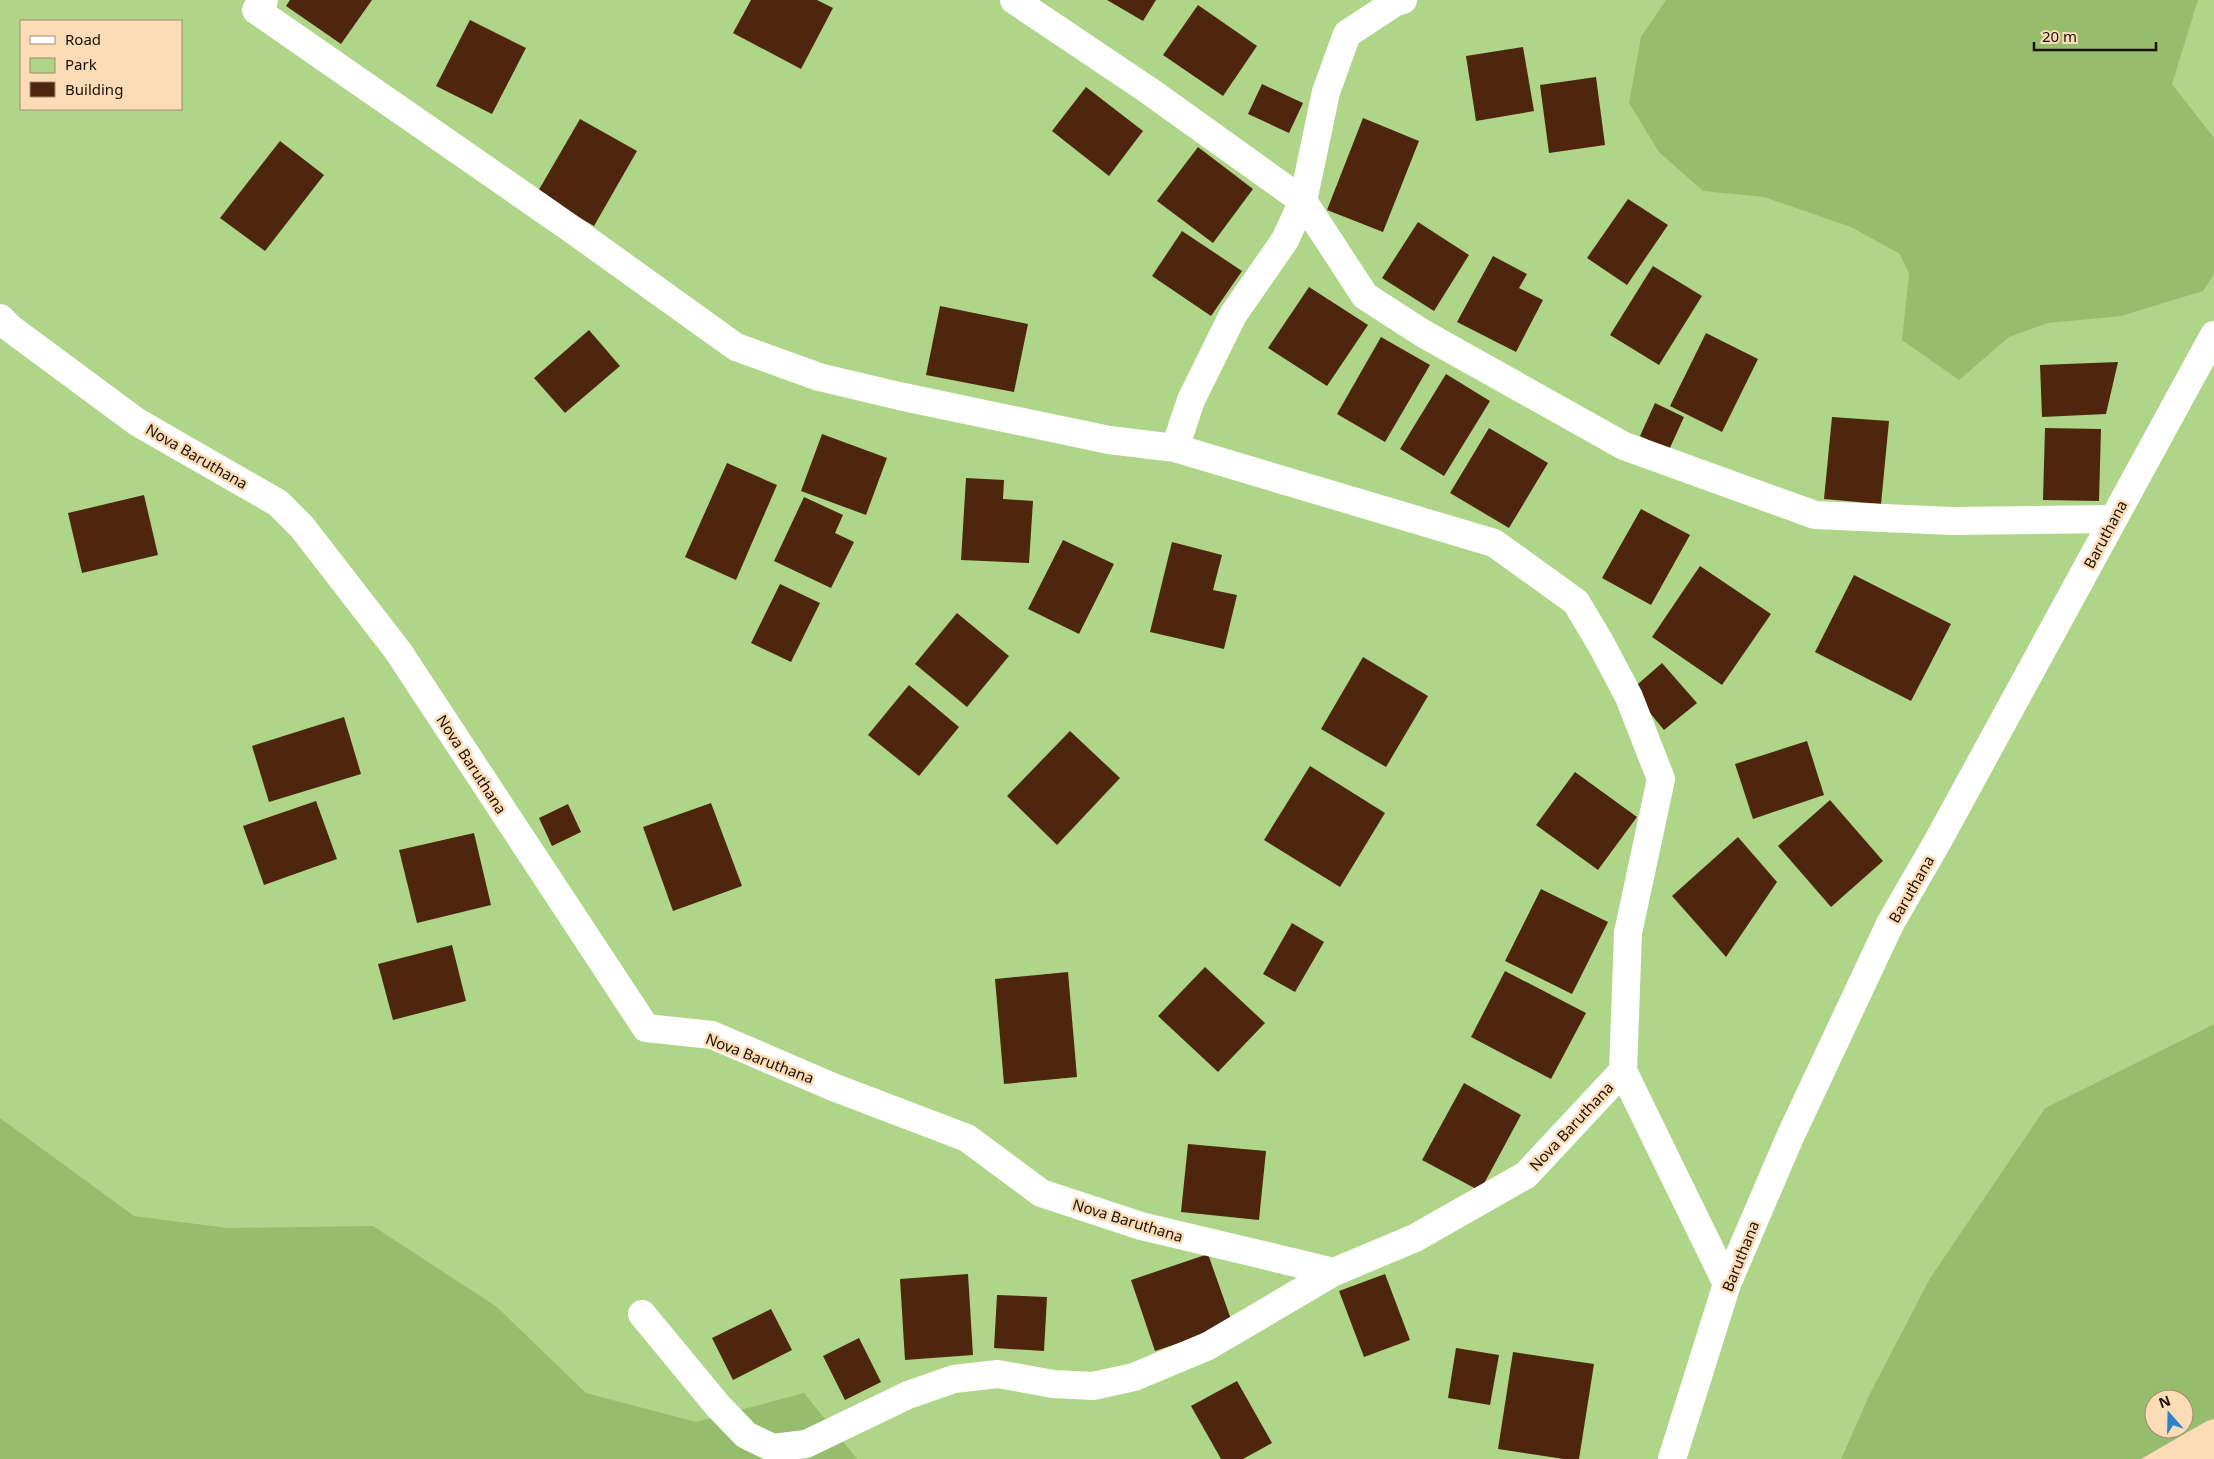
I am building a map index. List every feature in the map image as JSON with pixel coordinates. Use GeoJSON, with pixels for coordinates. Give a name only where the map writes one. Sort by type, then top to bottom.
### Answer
{"type":"FeatureCollection","features":[{"type":"Feature","properties":{"kind":"street"},"geometry":{"type":"LineString","coordinates":[[264,0],[256,10],[573,230],[736,347],[819,377],[890,394],[1109,440],[1175,448],[1494,543],[1576,602],[1629,697],[1661,779],[1628,933],[1623,1071],[1727,1284]]}},
{"type":"Feature","properties":{"kind":"street"},"geometry":{"type":"LineString","coordinates":[[1014,0],[1148,90],[1303,201],[1365,296],[1424,334],[1624,446],[1814,516],[1952,521],[2113,519]]}},
{"type":"Feature","properties":{"kind":"street"},"geometry":{"type":"LineString","coordinates":[[1175,448],[1191,400],[1233,316],[1285,240],[1303,201],[1326,92],[1347,34],[1394,3],[1403,0]]}},
{"type":"Feature","properties":{"kind":"street","name":"Nova Baruthana"},"geometry":{"type":"LineString","coordinates":[[0,318],[137,422],[278,503],[302,527],[398,652],[646,1028],[712,1035],[833,1087],[967,1138],[1041,1193],[1141,1226],[1334,1272],[1415,1238],[1526,1175],[1623,1071]]}},
{"type":"Feature","properties":{"kind":"street","name":"Baruthana"},"geometry":{"type":"LineString","coordinates":[[1672,1459],[1727,1284],[1790,1137],[1890,924],[1939,839],[2211,340]]}},
{"type":"Feature","properties":{"kind":"street"},"geometry":{"type":"LineString","coordinates":[[642,1314],[718,1406],[746,1435],[773,1448],[806,1444],[869,1412],[954,1378],[998,1374],[1052,1384],[1094,1386],[1134,1377],[1208,1346],[1334,1272]]}},
{"type":"Feature","properties":{"kind":"green space"},"geometry":{"type":"Polygon","coordinates":[[[0,0],[2214,0],[2214,1024],[2045,1108],[1930,1278],[1869,1395],[1841,1459],[0,1459],[0,0]]]}},
{"type":"Feature","properties":{"kind":"green space"},"geometry":{"type":"Polygon","coordinates":[[[1666,0],[2198,0],[2172,84],[2214,138],[2214,274],[2203,291],[2121,316],[2048,323],[2009,337],[1959,380],[1902,340],[1909,274],[1900,254],[1851,227],[1764,197],[1703,191],[1659,152],[1629,103],[1641,37],[1666,0]]]}},
{"type":"Feature","properties":{"kind":"green space"},"geometry":{"type":"Polygon","coordinates":[[[2214,1024],[2214,1419],[2194,1428],[2194,1389],[2144,1389],[2144,1439],[2176,1439],[2141,1459],[1841,1459],[1869,1395],[1930,1278],[2045,1108],[2214,1024]]]}},
{"type":"Feature","properties":{"kind":"green space"},"geometry":{"type":"Polygon","coordinates":[[[0,1118],[134,1216],[227,1228],[373,1226],[497,1307],[586,1393],[696,1422],[804,1393],[857,1459],[0,1459],[0,1118]]]}},
{"type":"Feature","properties":{"kind":"building"},"geometry":{"type":"Polygon","coordinates":[[[290,0],[372,0],[341,44],[286,6],[290,0]]]}},
{"type":"Feature","properties":{"kind":"building"},"geometry":{"type":"Polygon","coordinates":[[[751,0],[817,0],[833,8],[801,69],[733,33],[751,0]]]}},
{"type":"Feature","properties":{"kind":"building"},"geometry":{"type":"Polygon","coordinates":[[[1107,0],[1156,0],[1143,21],[1107,0]]]}},
{"type":"Feature","properties":{"kind":"building"},"geometry":{"type":"Polygon","coordinates":[[[1198,5],[1257,46],[1223,96],[1163,55],[1198,5]]]}},
{"type":"Feature","properties":{"kind":"building"},"geometry":{"type":"Polygon","coordinates":[[[470,20],[526,48],[492,114],[436,86],[470,20]]]}},
{"type":"Feature","properties":{"kind":"building"},"geometry":{"type":"Polygon","coordinates":[[[1523,47],[1534,111],[1476,121],[1466,56],[1523,47]]]}},
{"type":"Feature","properties":{"kind":"building"},"geometry":{"type":"Polygon","coordinates":[[[1596,77],[1605,145],[1549,153],[1540,85],[1596,77]]]}},
{"type":"Feature","properties":{"kind":"building"},"geometry":{"type":"Polygon","coordinates":[[[1262,84],[1303,103],[1289,133],[1248,114],[1262,84]]]}},
{"type":"Feature","properties":{"kind":"building"},"geometry":{"type":"Polygon","coordinates":[[[1086,87],[1143,131],[1109,176],[1052,131],[1086,87]]]}},
{"type":"Feature","properties":{"kind":"building"},"geometry":{"type":"Polygon","coordinates":[[[1363,118],[1419,141],[1383,232],[1327,210],[1363,118]]]}},
{"type":"Feature","properties":{"kind":"building"},"geometry":{"type":"Polygon","coordinates":[[[580,119],[637,151],[594,226],[537,193],[580,119]]]}},
{"type":"Feature","properties":{"kind":"building"},"geometry":{"type":"Polygon","coordinates":[[[280,141],[324,175],[265,251],[220,218],[280,141]]]}},
{"type":"Feature","properties":{"kind":"building"},"geometry":{"type":"Polygon","coordinates":[[[1198,147],[1253,189],[1213,243],[1157,201],[1198,147]]]}},
{"type":"Feature","properties":{"kind":"building"},"geometry":{"type":"Polygon","coordinates":[[[1628,199],[1668,225],[1627,285],[1587,258],[1628,199]]]}},
{"type":"Feature","properties":{"kind":"building"},"geometry":{"type":"Polygon","coordinates":[[[1418,222],[1469,255],[1434,311],[1382,278],[1418,222]]]}},
{"type":"Feature","properties":{"kind":"building"},"geometry":{"type":"Polygon","coordinates":[[[1182,231],[1242,271],[1211,316],[1152,276],[1182,231]]]}},
{"type":"Feature","properties":{"kind":"building"},"geometry":{"type":"Polygon","coordinates":[[[1493,256],[1527,274],[1519,288],[1543,300],[1516,352],[1457,322],[1493,256]]]}},
{"type":"Feature","properties":{"kind":"building"},"geometry":{"type":"Polygon","coordinates":[[[1653,266],[1702,296],[1659,365],[1610,335],[1653,266]]]}},
{"type":"Feature","properties":{"kind":"building"},"geometry":{"type":"Polygon","coordinates":[[[1309,287],[1368,325],[1327,386],[1268,348],[1309,287]]]}},
{"type":"Feature","properties":{"kind":"building"},"geometry":{"type":"Polygon","coordinates":[[[940,306],[1028,324],[1014,392],[926,375],[940,306]]]}},
{"type":"Feature","properties":{"kind":"building"},"geometry":{"type":"Polygon","coordinates":[[[589,330],[620,366],[565,413],[534,378],[589,330]]]}},
{"type":"Feature","properties":{"kind":"building"},"geometry":{"type":"Polygon","coordinates":[[[1706,333],[1758,359],[1722,432],[1670,406],[1706,333]]]}},
{"type":"Feature","properties":{"kind":"building"},"geometry":{"type":"Polygon","coordinates":[[[1381,337],[1430,365],[1385,442],[1337,414],[1381,337]]]}},
{"type":"Feature","properties":{"kind":"building"},"geometry":{"type":"Polygon","coordinates":[[[2118,362],[2106,414],[2042,417],[2040,365],[2118,362]]]}},
{"type":"Feature","properties":{"kind":"building"},"geometry":{"type":"Polygon","coordinates":[[[1446,374],[1490,401],[1444,476],[1400,449],[1446,374]]]}},
{"type":"Feature","properties":{"kind":"building"},"geometry":{"type":"Polygon","coordinates":[[[1655,403],[1684,417],[1669,450],[1640,436],[1655,403]]]}},
{"type":"Feature","properties":{"kind":"building"},"geometry":{"type":"Polygon","coordinates":[[[1832,417],[1889,421],[1881,504],[1824,499],[1832,417]]]}},
{"type":"Feature","properties":{"kind":"building"},"geometry":{"type":"Polygon","coordinates":[[[1489,428],[1548,463],[1509,528],[1450,493],[1489,428]]]}},
{"type":"Feature","properties":{"kind":"building"},"geometry":{"type":"Polygon","coordinates":[[[2045,428],[2101,429],[2099,501],[2043,500],[2045,428]]]}},
{"type":"Feature","properties":{"kind":"building"},"geometry":{"type":"Polygon","coordinates":[[[822,434],[887,458],[866,515],[801,491],[822,434]]]}},
{"type":"Feature","properties":{"kind":"building"},"geometry":{"type":"Polygon","coordinates":[[[727,463],[777,485],[736,580],[685,557],[727,463]]]}},
{"type":"Feature","properties":{"kind":"building"},"geometry":{"type":"Polygon","coordinates":[[[966,478],[1004,480],[1003,499],[1033,501],[1029,563],[961,560],[966,478]]]}},
{"type":"Feature","properties":{"kind":"building"},"geometry":{"type":"Polygon","coordinates":[[[144,495],[158,555],[82,573],[68,513],[144,495]]]}},
{"type":"Feature","properties":{"kind":"building"},"geometry":{"type":"Polygon","coordinates":[[[804,497],[843,515],[835,533],[854,542],[831,588],[774,561],[804,497]]]}},
{"type":"Feature","properties":{"kind":"building"},"geometry":{"type":"Polygon","coordinates":[[[1641,509],[1690,535],[1651,605],[1602,578],[1641,509]]]}},
{"type":"Feature","properties":{"kind":"building"},"geometry":{"type":"Polygon","coordinates":[[[1063,540],[1114,564],[1079,634],[1028,609],[1063,540]]]}},
{"type":"Feature","properties":{"kind":"building"},"geometry":{"type":"Polygon","coordinates":[[[1172,542],[1222,555],[1213,590],[1237,595],[1224,649],[1150,632],[1172,542]]]}},
{"type":"Feature","properties":{"kind":"building"},"geometry":{"type":"Polygon","coordinates":[[[1700,566],[1771,614],[1722,685],[1652,637],[1700,566]]]}},
{"type":"Feature","properties":{"kind":"building"},"geometry":{"type":"Polygon","coordinates":[[[1854,575],[1951,624],[1911,701],[1815,652],[1854,575]]]}},
{"type":"Feature","properties":{"kind":"building"},"geometry":{"type":"Polygon","coordinates":[[[780,584],[820,603],[791,662],[751,643],[780,584]]]}},
{"type":"Feature","properties":{"kind":"building"},"geometry":{"type":"Polygon","coordinates":[[[957,613],[1009,656],[967,707],[915,664],[957,613]]]}},
{"type":"Feature","properties":{"kind":"building"},"geometry":{"type":"Polygon","coordinates":[[[1363,657],[1428,696],[1386,767],[1321,729],[1363,657]]]}},
{"type":"Feature","properties":{"kind":"building"},"geometry":{"type":"Polygon","coordinates":[[[1662,663],[1697,703],[1664,730],[1631,690],[1662,663]]]}},
{"type":"Feature","properties":{"kind":"building"},"geometry":{"type":"Polygon","coordinates":[[[909,685],[959,727],[919,776],[868,735],[909,685]]]}},
{"type":"Feature","properties":{"kind":"building"},"geometry":{"type":"Polygon","coordinates":[[[344,717],[361,774],[269,802],[252,746],[344,717]]]}},
{"type":"Feature","properties":{"kind":"building"},"geometry":{"type":"Polygon","coordinates":[[[1070,731],[1120,778],[1057,845],[1007,796],[1070,731]]]}},
{"type":"Feature","properties":{"kind":"building"},"geometry":{"type":"Polygon","coordinates":[[[1807,741],[1824,795],[1753,819],[1735,764],[1807,741]]]}},
{"type":"Feature","properties":{"kind":"building"},"geometry":{"type":"Polygon","coordinates":[[[1310,766],[1385,813],[1340,887],[1264,840],[1310,766]]]}},
{"type":"Feature","properties":{"kind":"building"},"geometry":{"type":"Polygon","coordinates":[[[1575,772],[1637,817],[1598,870],[1536,825],[1575,772]]]}},
{"type":"Feature","properties":{"kind":"building"},"geometry":{"type":"Polygon","coordinates":[[[1830,800],[1883,861],[1831,907],[1778,846],[1830,800]]]}},
{"type":"Feature","properties":{"kind":"building"},"geometry":{"type":"Polygon","coordinates":[[[316,801],[337,859],[264,885],[243,826],[316,801]]]}},
{"type":"Feature","properties":{"kind":"building"},"geometry":{"type":"Polygon","coordinates":[[[711,803],[742,886],[673,911],[643,827],[711,803]]]}},
{"type":"Feature","properties":{"kind":"building"},"geometry":{"type":"Polygon","coordinates":[[[568,804],[581,832],[552,846],[539,818],[568,804]]]}},
{"type":"Feature","properties":{"kind":"building"},"geometry":{"type":"Polygon","coordinates":[[[474,833],[491,905],[417,923],[399,850],[474,833]]]}},
{"type":"Feature","properties":{"kind":"building"},"geometry":{"type":"Polygon","coordinates":[[[1738,837],[1777,882],[1726,957],[1672,896],[1738,837]]]}},
{"type":"Feature","properties":{"kind":"building"},"geometry":{"type":"Polygon","coordinates":[[[1541,889],[1608,922],[1572,994],[1505,961],[1541,889]]]}},
{"type":"Feature","properties":{"kind":"building"},"geometry":{"type":"Polygon","coordinates":[[[1292,923],[1324,942],[1295,992],[1263,974],[1292,923]]]}},
{"type":"Feature","properties":{"kind":"building"},"geometry":{"type":"Polygon","coordinates":[[[452,945],[466,1001],[393,1020],[378,964],[452,945]]]}},
{"type":"Feature","properties":{"kind":"building"},"geometry":{"type":"Polygon","coordinates":[[[1205,967],[1265,1023],[1218,1072],[1158,1016],[1205,967]]]}},
{"type":"Feature","properties":{"kind":"building"},"geometry":{"type":"Polygon","coordinates":[[[1505,971],[1586,1013],[1551,1079],[1471,1037],[1505,971]]]}},
{"type":"Feature","properties":{"kind":"building"},"geometry":{"type":"Polygon","coordinates":[[[1068,972],[1077,1077],[1004,1084],[995,979],[1068,972]]]}},
{"type":"Feature","properties":{"kind":"building"},"geometry":{"type":"Polygon","coordinates":[[[1464,1083],[1521,1115],[1480,1191],[1422,1160],[1464,1083]]]}},
{"type":"Feature","properties":{"kind":"building"},"geometry":{"type":"Polygon","coordinates":[[[1188,1144],[1266,1151],[1259,1220],[1181,1212],[1188,1144]]]}},
{"type":"Feature","properties":{"kind":"building"},"geometry":{"type":"Polygon","coordinates":[[[1208,1254],[1233,1325],[1155,1351],[1131,1280],[1208,1254]]]}},
{"type":"Feature","properties":{"kind":"building"},"geometry":{"type":"Polygon","coordinates":[[[968,1274],[973,1355],[905,1360],[900,1279],[968,1274]]]}},
{"type":"Feature","properties":{"kind":"building"},"geometry":{"type":"Polygon","coordinates":[[[1385,1274],[1410,1340],[1364,1357],[1339,1291],[1385,1274]]]}},
{"type":"Feature","properties":{"kind":"building"},"geometry":{"type":"Polygon","coordinates":[[[997,1295],[1047,1297],[1044,1351],[994,1348],[997,1295]]]}},
{"type":"Feature","properties":{"kind":"building"},"geometry":{"type":"Polygon","coordinates":[[[771,1309],[792,1350],[733,1380],[712,1338],[771,1309]]]}},
{"type":"Feature","properties":{"kind":"building"},"geometry":{"type":"Polygon","coordinates":[[[859,1338],[881,1382],[845,1400],[823,1356],[859,1338]]]}},
{"type":"Feature","properties":{"kind":"building"},"geometry":{"type":"Polygon","coordinates":[[[1456,1348],[1499,1355],[1490,1405],[1448,1398],[1456,1348]]]}},
{"type":"Feature","properties":{"kind":"building"},"geometry":{"type":"Polygon","coordinates":[[[1513,1352],[1594,1364],[1579,1459],[1564,1459],[1498,1449],[1513,1352]]]}},
{"type":"Feature","properties":{"kind":"building"},"geometry":{"type":"Polygon","coordinates":[[[1237,1381],[1272,1443],[1243,1459],[1221,1459],[1191,1406],[1237,1381]]]}}]}
